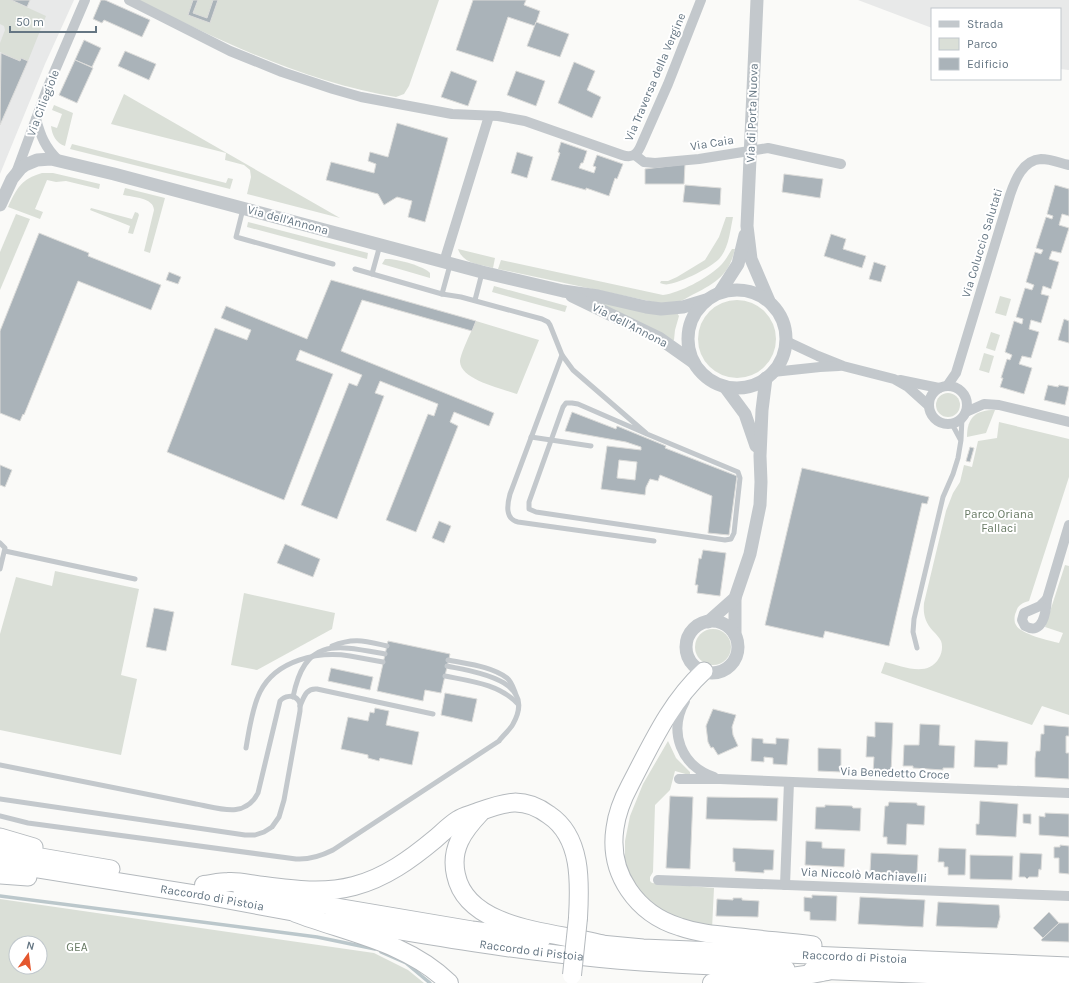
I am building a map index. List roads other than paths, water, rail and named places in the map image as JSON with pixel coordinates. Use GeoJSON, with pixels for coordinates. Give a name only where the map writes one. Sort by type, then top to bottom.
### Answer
{"type":"FeatureCollection","features":[{"type":"Feature","properties":{"kind":"highway"},"geometry":{"type":"LineString","coordinates":[[706,672],[682,694],[665,721],[630,785],[619,811],[615,827],[615,856],[617,868],[627,889],[639,903],[650,912],[663,920],[687,929],[717,934],[830,946],[918,960]]}},
{"type":"Feature","properties":{"kind":"highway"},"geometry":{"type":"LineString","coordinates":[[204,885],[232,882],[314,891],[355,886],[388,873],[413,857],[459,819],[505,803],[519,803],[531,806],[543,811],[558,823],[569,838],[573,847],[577,865],[580,895],[571,979]]}},
{"type":"Feature","properties":{"kind":"highway"},"geometry":{"type":"LineString","coordinates":[[481,811],[463,832],[455,857],[454,866],[457,880],[470,902],[486,914],[515,926],[589,940],[604,945]]}},
{"type":"Feature","properties":{"kind":"highway"},"geometry":{"type":"LineString","coordinates":[[0,837],[34,847],[78,869]]}},
{"type":"Feature","properties":{"kind":"highway","name":"Raccordo di Pistoia"},"geometry":{"type":"LineString","coordinates":[[0,850],[78,869],[296,913],[463,941],[578,956],[698,965],[960,979],[1069,980]]}},
{"type":"Feature","properties":{"kind":"highway","name":"Raccordo di Pistoia"},"geometry":{"type":"LineString","coordinates":[[0,862],[78,869],[204,885],[472,930],[546,940],[643,948],[1069,966]]}},
{"type":"Feature","properties":{"kind":"highway"},"geometry":{"type":"LineString","coordinates":[[0,875],[60,879],[78,869]]}},
{"type":"Feature","properties":{"kind":"highway"},"geometry":{"type":"LineString","coordinates":[[296,913],[395,947],[428,966],[449,983]]}},
{"type":"Feature","properties":{"kind":"highway"},"geometry":{"type":"LineString","coordinates":[[712,983],[754,976],[792,976],[827,971]]}},
{"type":"Feature","properties":{"kind":"street","name":"Via Ciliegiole"},"geometry":{"type":"LineString","coordinates":[[0,205],[15,174],[85,0]]}},
{"type":"Feature","properties":{"kind":"street","name":"Via Traversa della Vergine"},"geometry":{"type":"LineString","coordinates":[[129,0],[230,50],[282,72],[333,89],[367,98],[452,114],[515,118],[627,157],[635,156],[642,143],[668,84],[701,0]]}},
{"type":"Feature","properties":{"kind":"street","name":"Via di Porta Nuova"},"geometry":{"type":"LineString","coordinates":[[757,0],[748,226],[752,259],[769,301]]}},
{"type":"Feature","properties":{"kind":"street"},"geometry":{"type":"LineString","coordinates":[[447,263],[489,116]]}},
{"type":"Feature","properties":{"kind":"street"},"geometry":{"type":"LineString","coordinates":[[36,119],[43,142],[58,160]]}},
{"type":"Feature","properties":{"kind":"street","name":"Via Caia"},"geometry":{"type":"LineString","coordinates":[[635,156],[644,162],[655,163],[699,159],[768,148],[841,164]]}},
{"type":"Feature","properties":{"kind":"street","name":"Via dell'Annona"},"geometry":{"type":"LineString","coordinates":[[15,174],[25,165],[37,160],[58,160],[381,244],[482,272],[563,291],[598,296],[646,307],[661,309],[683,307],[706,300],[720,292],[746,290],[760,295],[769,301],[777,310],[783,321],[786,333],[783,356],[769,375],[754,385],[747,387],[725,387],[707,378],[694,363],[659,338],[563,291]]}},
{"type":"Feature","properties":{"kind":"street","name":"Via Coluccio Salutati"},"geometry":{"type":"LineString","coordinates":[[956,373],[1016,178],[1024,168],[1037,160],[1050,160],[1069,165]]}},
{"type":"Feature","properties":{"kind":"street","name":"Via di Porta Nuova"},"geometry":{"type":"LineString","coordinates":[[720,292],[738,264],[748,226]]}},
{"type":"Feature","properties":{"kind":"street","name":"Via dell'Annona"},"geometry":{"type":"LineString","coordinates":[[694,363],[688,350],[688,329],[694,313],[706,300]]}},
{"type":"Feature","properties":{"kind":"street"},"geometry":{"type":"LineString","coordinates":[[786,341],[843,366],[894,379],[958,389],[966,399],[967,405],[964,415]]}},
{"type":"Feature","properties":{"kind":"street"},"geometry":{"type":"LineString","coordinates":[[735,634],[726,625],[717,622],[700,624],[688,637],[688,654],[692,662],[698,668],[706,672],[715,673],[723,670],[734,661],[738,650],[735,634],[735,598],[750,554],[758,519],[761,482],[760,456],[762,410],[769,375],[820,367],[843,366]]}},
{"type":"Feature","properties":{"kind":"street"},"geometry":{"type":"LineString","coordinates":[[928,405],[931,395],[943,387],[956,373]]}},
{"type":"Feature","properties":{"kind":"street"},"geometry":{"type":"LineString","coordinates":[[956,373],[958,389]]}},
{"type":"Feature","properties":{"kind":"street"},"geometry":{"type":"LineString","coordinates":[[894,379],[908,387],[928,405],[931,415],[938,422],[944,424],[952,424],[964,415],[984,404]]}},
{"type":"Feature","properties":{"kind":"street"},"geometry":{"type":"LineString","coordinates":[[725,387],[745,414],[760,456]]}},
{"type":"Feature","properties":{"kind":"street"},"geometry":{"type":"LineString","coordinates":[[966,399],[984,404],[999,405],[1069,422]]}},
{"type":"Feature","properties":{"kind":"street"},"geometry":{"type":"LineString","coordinates":[[1047,599],[1069,525]]}},
{"type":"Feature","properties":{"kind":"street"},"geometry":{"type":"LineString","coordinates":[[708,622],[735,598]]}},
{"type":"Feature","properties":{"kind":"street","name":"Via Benedetto Croce"},"geometry":{"type":"LineString","coordinates":[[706,672],[688,696],[680,713],[677,726],[682,749],[690,762],[700,772],[720,779]]}},
{"type":"Feature","properties":{"kind":"street","name":"Via Benedetto Croce"},"geometry":{"type":"LineString","coordinates":[[679,779],[720,779],[1069,793]]}},
{"type":"Feature","properties":{"kind":"street"},"geometry":{"type":"LineString","coordinates":[[785,885],[789,782]]}},
{"type":"Feature","properties":{"kind":"street","name":"Via Niccolò Machiavelli"},"geometry":{"type":"LineString","coordinates":[[658,880],[1069,896]]}},
{"type":"Feature","properties":{"kind":"lane"},"geometry":{"type":"LineString","coordinates":[[243,208],[236,237],[333,264]]}},
{"type":"Feature","properties":{"kind":"lane"},"geometry":{"type":"LineString","coordinates":[[372,274],[381,244]]}},
{"type":"Feature","properties":{"kind":"lane"},"geometry":{"type":"LineString","coordinates":[[442,294],[447,263]]}},
{"type":"Feature","properties":{"kind":"lane"},"geometry":{"type":"LineString","coordinates":[[355,270],[442,294],[475,300],[545,320],[552,328],[562,355],[576,373],[647,434]]}},
{"type":"Feature","properties":{"kind":"lane"},"geometry":{"type":"LineString","coordinates":[[475,300],[482,272]]}},
{"type":"Feature","properties":{"kind":"lane"},"geometry":{"type":"LineString","coordinates":[[562,355],[509,499],[508,511],[512,520],[654,541]]}},
{"type":"Feature","properties":{"kind":"lane"},"geometry":{"type":"LineString","coordinates":[[569,402],[578,404],[647,434],[738,472],[740,478],[734,533],[731,539],[725,540],[531,511],[528,507],[563,407],[566,403],[569,402]]}},
{"type":"Feature","properties":{"kind":"lane"},"geometry":{"type":"LineString","coordinates":[[917,648],[913,632],[914,619],[943,497],[955,468],[961,440],[964,415]]}},
{"type":"Feature","properties":{"kind":"lane"},"geometry":{"type":"LineString","coordinates":[[952,424],[961,440]]}},
{"type":"Feature","properties":{"kind":"lane"},"geometry":{"type":"LineString","coordinates":[[531,437],[590,446]]}},
{"type":"Feature","properties":{"kind":"lane"},"geometry":{"type":"LineString","coordinates":[[0,542],[5,546],[0,569]]}},
{"type":"Feature","properties":{"kind":"lane"},"geometry":{"type":"LineString","coordinates":[[5,551],[135,579]]}},
{"type":"Feature","properties":{"kind":"lane"},"geometry":{"type":"LineString","coordinates":[[293,697],[296,684],[303,668],[311,657],[320,650],[349,640],[387,646]]}},
{"type":"Feature","properties":{"kind":"lane"},"geometry":{"type":"LineString","coordinates":[[320,650],[336,647],[354,648],[385,654]]}},
{"type":"Feature","properties":{"kind":"lane"},"geometry":{"type":"LineString","coordinates":[[246,748],[256,701],[263,686],[281,668],[311,657],[326,655],[349,656],[383,662]]}},
{"type":"Feature","properties":{"kind":"lane"},"geometry":{"type":"LineString","coordinates":[[0,816],[17,821],[44,825],[296,859],[310,859],[333,850],[499,741],[512,725],[519,705],[512,684],[507,678],[477,666],[448,660]]}},
{"type":"Feature","properties":{"kind":"lane"},"geometry":{"type":"LineString","coordinates":[[447,666],[491,676],[500,680],[517,696]]}},
{"type":"Feature","properties":{"kind":"lane"},"geometry":{"type":"LineString","coordinates":[[445,676],[487,685],[504,692],[519,705]]}},
{"type":"Feature","properties":{"kind":"lane"},"geometry":{"type":"LineString","coordinates":[[0,799],[238,834],[260,834],[269,830],[276,823],[283,805],[300,707],[307,692],[313,688],[433,714]]}},
{"type":"Feature","properties":{"kind":"lane"},"geometry":{"type":"LineString","coordinates":[[0,765],[196,804],[228,810],[238,810],[250,804],[258,793],[279,704],[284,697],[293,697],[298,700],[300,707]]}},
{"type":"Feature","properties":{"kind":"waterway"},"geometry":{"type":"LineString","coordinates":[[0,896],[317,937],[375,949]]}},
{"type":"Feature","properties":{"kind":"waterway"},"geometry":{"type":"LineString","coordinates":[[381,952],[406,963],[430,983]]}},
{"type":"Feature","properties":{"kind":"park label","name":"Parco Oriana Fallaci"},"geometry":{"type":"Point","coordinates":[999,521]}},
{"type":"Feature","properties":{"kind":"park label","name":"GEA"},"geometry":{"type":"Point","coordinates":[77,947]}}]}
